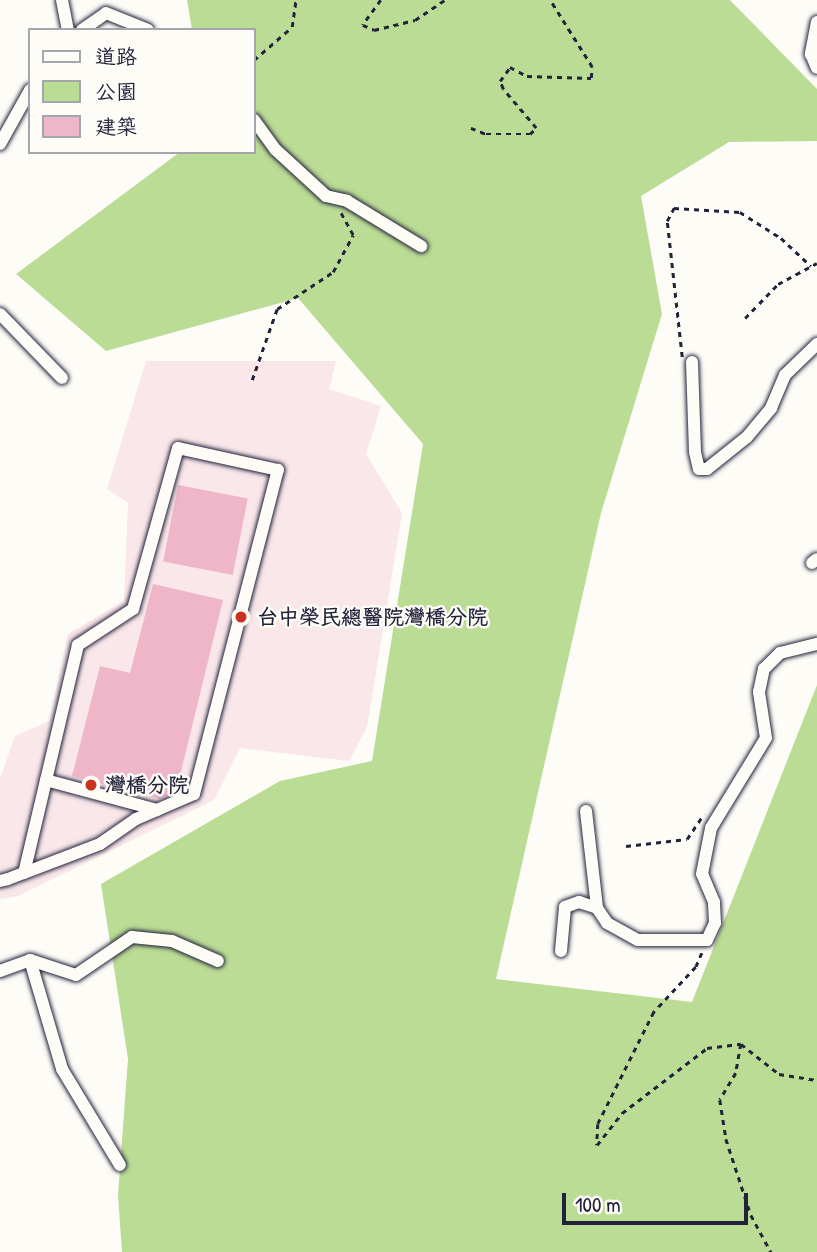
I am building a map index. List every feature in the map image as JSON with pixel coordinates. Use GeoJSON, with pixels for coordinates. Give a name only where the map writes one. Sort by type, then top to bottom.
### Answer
{"type":"FeatureCollection","features":[{"type":"Feature","properties":{"kind":"street"},"geometry":{"type":"LineString","coordinates":[[62,0],[68,28]]}},
{"type":"Feature","properties":{"kind":"street"},"geometry":{"type":"LineString","coordinates":[[84,28],[108,7],[145,28]]}},
{"type":"Feature","properties":{"kind":"street"},"geometry":{"type":"LineString","coordinates":[[817,22],[811,54],[817,68]]}},
{"type":"Feature","properties":{"kind":"street"},"geometry":{"type":"LineString","coordinates":[[0,144],[28,94]]}},
{"type":"Feature","properties":{"kind":"street"},"geometry":{"type":"LineString","coordinates":[[256,123],[276,150],[326,196],[347,201],[421,246]]}},
{"type":"Feature","properties":{"kind":"street"},"geometry":{"type":"LineString","coordinates":[[0,314],[62,378]]}},
{"type":"Feature","properties":{"kind":"street"},"geometry":{"type":"LineString","coordinates":[[692,362],[695,452],[699,469],[707,469],[747,437],[771,408],[785,375],[817,344]]}},
{"type":"Feature","properties":{"kind":"street"},"geometry":{"type":"LineString","coordinates":[[0,881],[24,873],[100,844],[157,810],[194,794],[278,470],[178,448],[133,609],[78,646],[24,873]]}},
{"type":"Feature","properties":{"kind":"street"},"geometry":{"type":"LineString","coordinates":[[586,811],[597,908],[617,933],[638,940],[707,940],[715,923],[714,902],[702,874],[720,810],[766,738],[759,692],[764,669],[780,653],[817,644]]}},
{"type":"Feature","properties":{"kind":"street"},"geometry":{"type":"LineString","coordinates":[[46,780],[157,810]]}},
{"type":"Feature","properties":{"kind":"street"},"geometry":{"type":"LineString","coordinates":[[561,951],[565,907],[579,902],[597,908]]}},
{"type":"Feature","properties":{"kind":"street"},"geometry":{"type":"LineString","coordinates":[[0,971],[30,960],[76,975],[102,952],[132,937],[172,941],[218,961]]}},
{"type":"Feature","properties":{"kind":"street"},"geometry":{"type":"LineString","coordinates":[[30,960],[62,1069],[120,1166]]}},
{"type":"Feature","properties":{"kind":"path"},"geometry":{"type":"LineString","coordinates":[[256,58],[292,27],[296,0]]}},
{"type":"Feature","properties":{"kind":"path"},"geometry":{"type":"LineString","coordinates":[[381,0],[363,25],[374,30],[415,20],[445,0]]}},
{"type":"Feature","properties":{"kind":"path"},"geometry":{"type":"LineString","coordinates":[[471,128],[486,134],[530,134],[536,128],[503,89],[500,80],[510,67],[527,76],[591,78],[592,66],[550,0]]}},
{"type":"Feature","properties":{"kind":"path"},"geometry":{"type":"LineString","coordinates":[[252,380],[277,309],[333,272],[352,235],[326,196]]}},
{"type":"Feature","properties":{"kind":"path"},"geometry":{"type":"LineString","coordinates":[[692,362],[680,356],[681,310],[667,221],[674,208],[740,212],[781,238],[811,266]]}},
{"type":"Feature","properties":{"kind":"path"},"geometry":{"type":"LineString","coordinates":[[745,317],[778,284],[817,263]]}},
{"type":"Feature","properties":{"kind":"path"},"geometry":{"type":"LineString","coordinates":[[626,846],[687,839],[707,811],[720,810]]}},
{"type":"Feature","properties":{"kind":"path"},"geometry":{"type":"LineString","coordinates":[[707,940],[696,967],[654,1012],[598,1124],[597,1144],[622,1113],[707,1048],[741,1044],[779,1074],[817,1080]]}},
{"type":"Feature","properties":{"kind":"path"},"geometry":{"type":"LineString","coordinates":[[741,1044],[736,1073],[720,1100],[726,1139],[751,1215],[771,1252]]}},
{"type":"Feature","properties":{"kind":"shaded area","name":"台中榮民總醫院灣橋分院"},"geometry":{"type":"Polygon","coordinates":[[[146,361],[336,361],[329,389],[381,406],[366,454],[402,513],[367,727],[349,761],[240,748],[214,800],[18,896],[0,899],[0,778],[15,736],[49,721],[68,634],[124,601],[128,503],[107,489],[146,361]]]}},
{"type":"Feature","properties":{"kind":"green space"},"geometry":{"type":"Polygon","coordinates":[[[187,0],[730,0],[817,89],[817,141],[729,142],[641,196],[662,314],[601,513],[496,979],[692,1002],[817,685],[817,1252],[122,1252],[118,1195],[128,1059],[101,884],[280,781],[372,761],[423,444],[298,298],[106,351],[16,274],[177,154],[256,154],[256,28],[192,28],[187,0]]]}},
{"type":"Feature","properties":{"kind":"building"},"geometry":{"type":"Polygon","coordinates":[[[178,485],[248,499],[233,575],[163,562],[178,485]]]}},
{"type":"Feature","properties":{"kind":"building"},"geometry":{"type":"Polygon","coordinates":[[[153,584],[223,600],[176,792],[160,799],[72,776],[100,666],[130,673],[153,584]]]}},
{"type":"Feature","properties":{"kind":"place","name":"台中榮民總醫院灣橋分院"},"geometry":{"type":"Point","coordinates":[241,617]}},
{"type":"Feature","properties":{"kind":"place","name":"灣橋分院"},"geometry":{"type":"Point","coordinates":[91,785]}}]}
